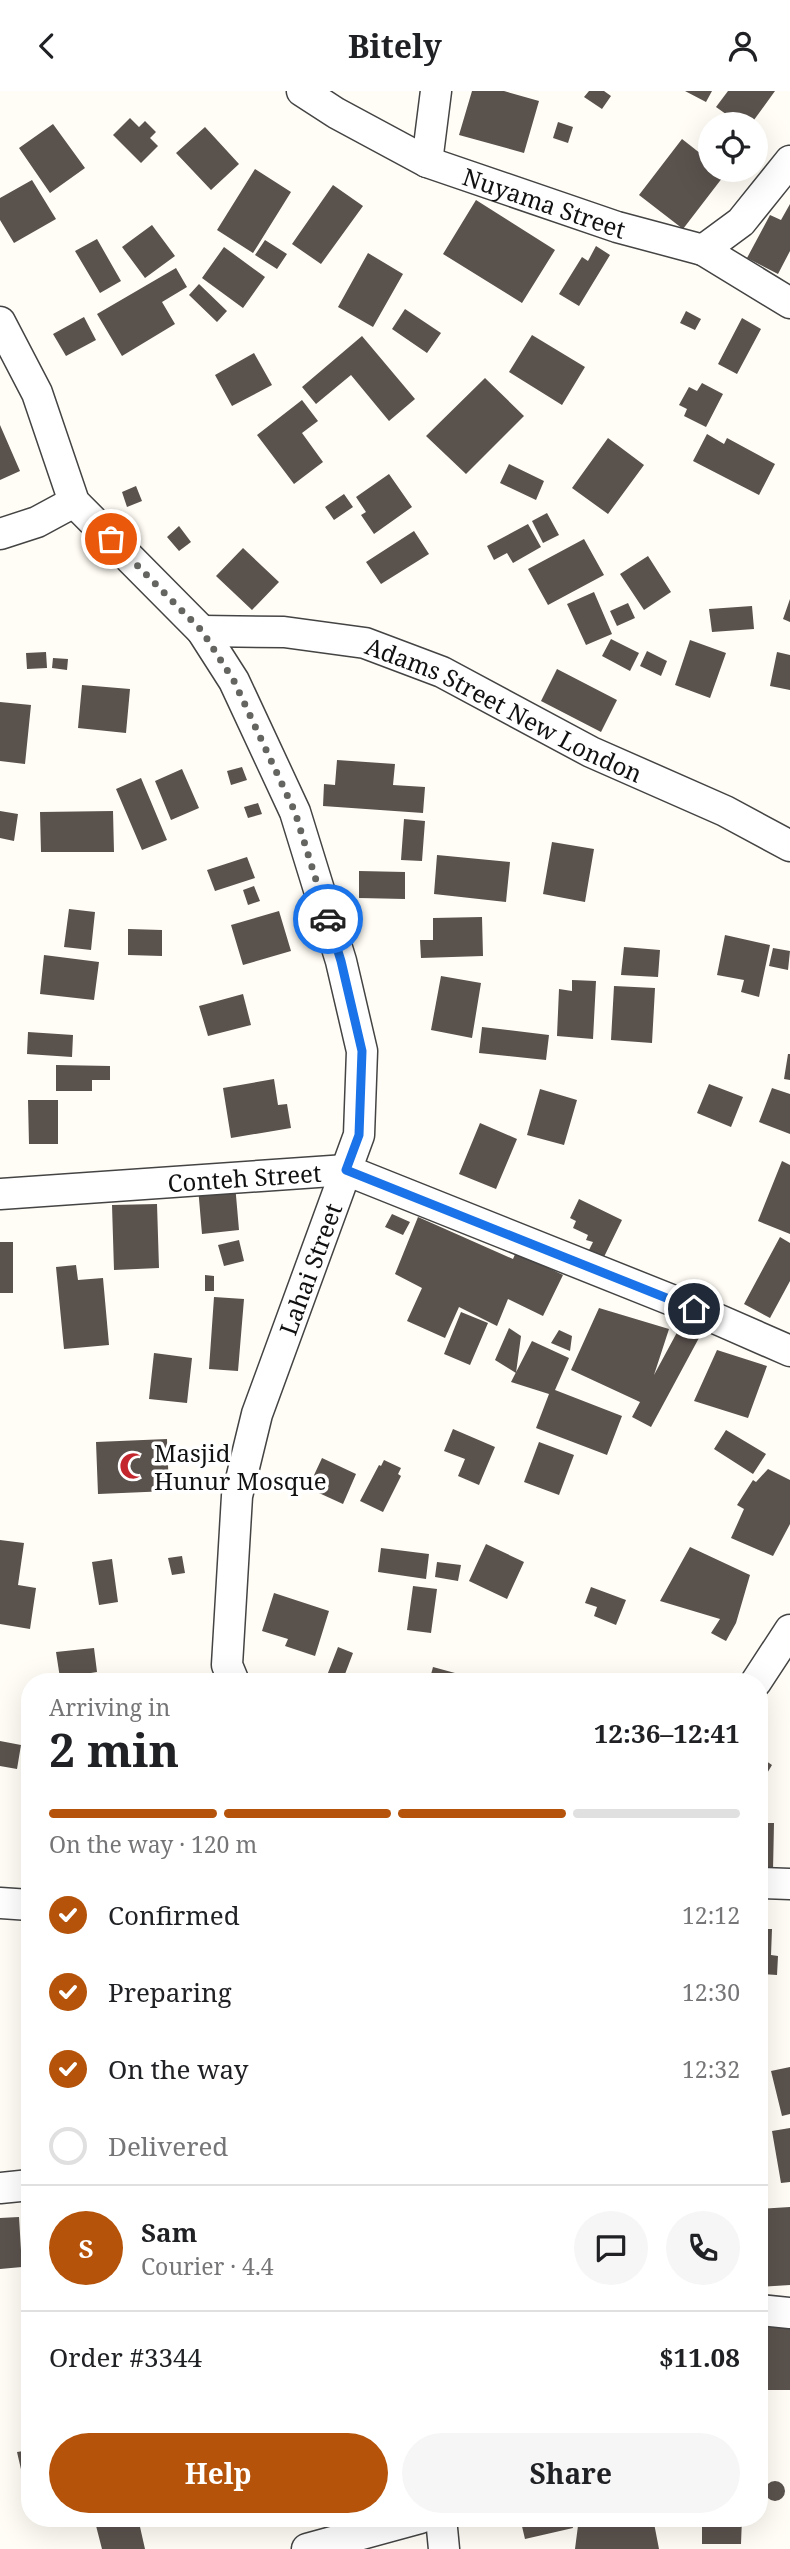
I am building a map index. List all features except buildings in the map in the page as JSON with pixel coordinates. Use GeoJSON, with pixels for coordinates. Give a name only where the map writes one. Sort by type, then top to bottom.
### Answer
{"type":"FeatureCollection","features":[{"type":"Feature","properties":{"kind":"street","name":"Nuyama Street"},"geometry":{"type":"LineString","coordinates":[[302,91],[336,113],[427,162],[617,227],[703,250],[790,303]]}},
{"type":"Feature","properties":{"kind":"street"},"geometry":{"type":"LineString","coordinates":[[427,162],[436,91]]}},
{"type":"Feature","properties":{"kind":"street"},"geometry":{"type":"LineString","coordinates":[[703,250],[741,222],[790,161]]}},
{"type":"Feature","properties":{"kind":"street","name":"Lahai Street"},"geometry":{"type":"LineString","coordinates":[[0,322],[37,393],[74,502],[202,631],[234,681],[295,812],[341,961],[362,1051],[359,1135],[257,1414],[237,1496],[227,1665],[230,1673]]}},
{"type":"Feature","properties":{"kind":"street"},"geometry":{"type":"LineString","coordinates":[[0,534],[37,522],[74,502]]}},
{"type":"Feature","properties":{"kind":"street","name":"Adams Street New London"},"geometry":{"type":"LineString","coordinates":[[202,631],[284,632],[365,643],[442,672],[591,751],[725,811],[790,846]]}},
{"type":"Feature","properties":{"kind":"street","name":"Conteh Street"},"geometry":{"type":"LineString","coordinates":[[0,1194],[346,1170],[694,1309],[790,1351]]}},
{"type":"Feature","properties":{"kind":"street"},"geometry":{"type":"LineString","coordinates":[[762,1673],[790,1630]]}},
{"type":"Feature","properties":{"kind":"street"},"geometry":{"type":"LineString","coordinates":[[768,1883],[790,1884]]}},
{"type":"Feature","properties":{"kind":"street"},"geometry":{"type":"LineString","coordinates":[[0,1903],[21,1904]]}},
{"type":"Feature","properties":{"kind":"street"},"geometry":{"type":"LineString","coordinates":[[0,2188],[21,2186]]}},
{"type":"Feature","properties":{"kind":"street"},"geometry":{"type":"LineString","coordinates":[[768,2311],[790,2312]]}},
{"type":"Feature","properties":{"kind":"street"},"geometry":{"type":"LineString","coordinates":[[307,2549],[387,2527]]}},
{"type":"Feature","properties":{"kind":"street"},"geometry":{"type":"LineString","coordinates":[[442,2527],[444,2549]]}},
{"type":"Feature","properties":{"kind":"way so far"},"geometry":{"type":"LineString","coordinates":[[111,539],[202,631],[234,681],[295,812],[328,919]]}},
{"type":"Feature","properties":{"kind":"place","name":"Masjid Hunur Mosque"},"geometry":{"type":"Point","coordinates":[133,1466]}},
{"type":"Feature","properties":{"kind":"route"},"geometry":{"type":"LineString","coordinates":[[328,919],[341,961],[362,1051],[359,1135],[346,1170],[694,1309]]}}]}
